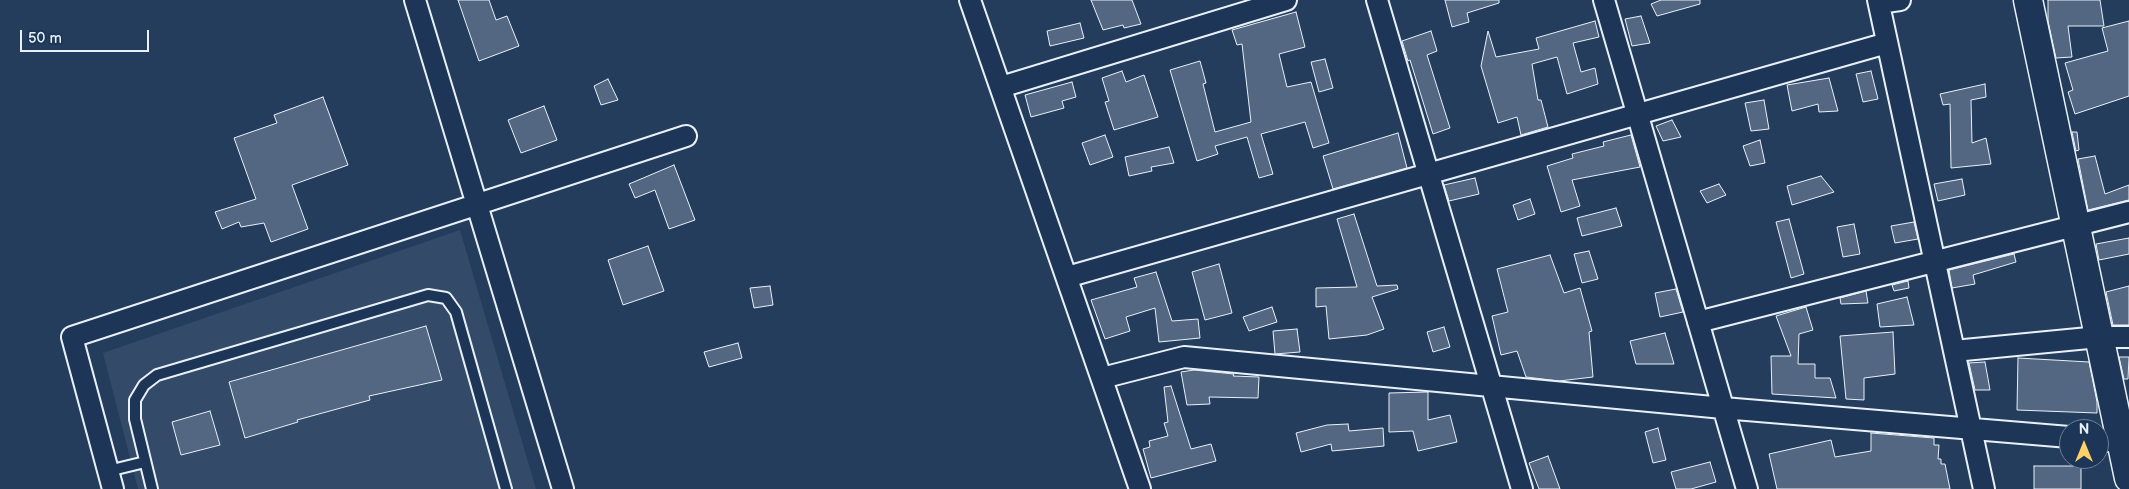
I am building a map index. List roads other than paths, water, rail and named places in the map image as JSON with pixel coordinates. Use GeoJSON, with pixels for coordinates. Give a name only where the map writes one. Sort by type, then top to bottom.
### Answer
{"type":"FeatureCollection","features":[{"type":"Feature","properties":{"kind":"main road"},"geometry":{"type":"LineString","coordinates":[[2028,0],[2099,337],[2116,442],[2129,478]]}},
{"type":"Feature","properties":{"kind":"street"},"geometry":{"type":"LineString","coordinates":[[415,0],[563,489]]}},
{"type":"Feature","properties":{"kind":"street"},"geometry":{"type":"LineString","coordinates":[[970,0],[1140,489]]}},
{"type":"Feature","properties":{"kind":"street"},"geometry":{"type":"LineString","coordinates":[[1000,87],[1286,0]]}},
{"type":"Feature","properties":{"kind":"street"},"geometry":{"type":"LineString","coordinates":[[1377,0],[1522,489]]}},
{"type":"Feature","properties":{"kind":"street"},"geometry":{"type":"LineString","coordinates":[[1604,0],[1747,489]]}},
{"type":"Feature","properties":{"kind":"street"},"geometry":{"type":"LineString","coordinates":[[1900,0],[1878,2],[1984,489]]}},
{"type":"Feature","properties":{"kind":"street"},"geometry":{"type":"LineString","coordinates":[[1067,277],[1887,43]]}},
{"type":"Feature","properties":{"kind":"street"},"geometry":{"type":"LineString","coordinates":[[111,480],[72,337],[686,136]]}},
{"type":"Feature","properties":{"kind":"street"},"geometry":{"type":"LineString","coordinates":[[1698,322],[1934,260],[2129,212]]}},
{"type":"Feature","properties":{"kind":"street"},"geometry":{"type":"LineString","coordinates":[[1954,351],[2099,337],[2129,337]]}},
{"type":"Feature","properties":{"kind":"street"},"geometry":{"type":"LineString","coordinates":[[1102,378],[1184,357],[1491,384],[1723,408],[1971,427],[2059,436]]}},
{"type":"Feature","properties":{"kind":"lane"},"geometry":{"type":"LineString","coordinates":[[152,489],[135,419],[135,400],[144,385],[157,375],[428,295],[446,298],[456,312],[506,489]]}},
{"type":"Feature","properties":{"kind":"lane"},"geometry":{"type":"LineString","coordinates":[[111,480],[146,462]]}}]}
